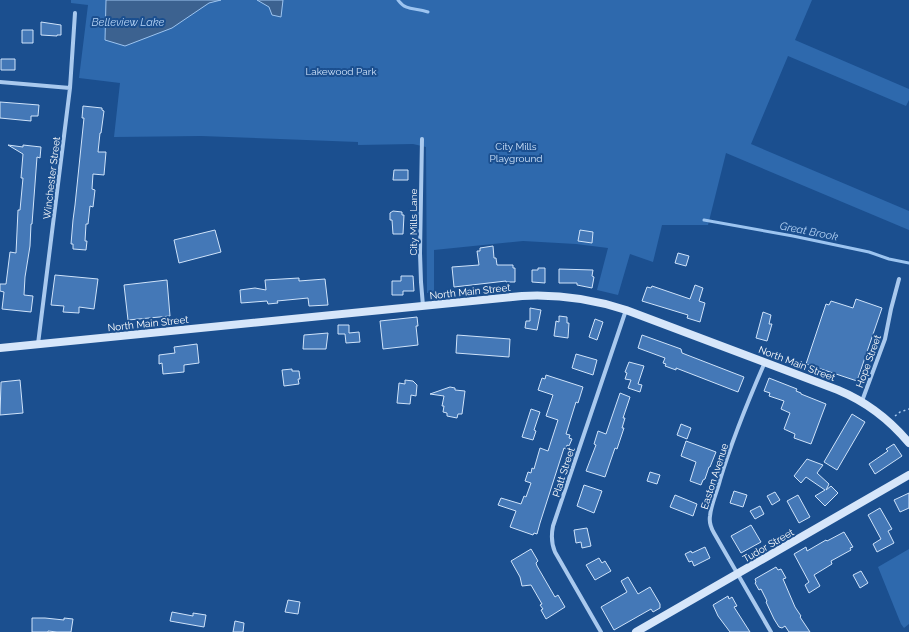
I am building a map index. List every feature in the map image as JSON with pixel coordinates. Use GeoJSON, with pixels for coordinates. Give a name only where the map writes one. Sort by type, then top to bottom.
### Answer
{"type":"FeatureCollection","features":[{"type":"Feature","properties":{"kind":"main road","name":"North Main Street"},"geometry":{"type":"LineString","coordinates":[[0,348],[522,296],[544,295],[565,297],[588,300],[626,310],[838,390],[862,401],[876,410],[889,421],[909,443]]}},
{"type":"Feature","properties":{"kind":"main road","name":"Tudor Street"},"geometry":{"type":"LineString","coordinates":[[636,632],[909,476]]}},
{"type":"Feature","properties":{"kind":"street","name":"Winchester Street"},"geometry":{"type":"LineString","coordinates":[[38,344],[70,88],[76,13]]}},
{"type":"Feature","properties":{"kind":"street"},"geometry":{"type":"LineString","coordinates":[[0,82],[70,88]]}},
{"type":"Feature","properties":{"kind":"street","name":"City Mills Lane"},"geometry":{"type":"LineString","coordinates":[[422,139],[420,253],[423,306]]}},
{"type":"Feature","properties":{"kind":"street","name":"Hope Street"},"geometry":{"type":"LineString","coordinates":[[862,401],[885,339],[899,279]]}},
{"type":"Feature","properties":{"kind":"street","name":"Platt Street"},"geometry":{"type":"LineString","coordinates":[[600,632],[555,552],[552,542],[552,534],[626,310]]}},
{"type":"Feature","properties":{"kind":"street","name":"Easton Avenue"},"geometry":{"type":"LineString","coordinates":[[765,362],[753,389],[727,458],[710,515],[710,523],[737,574],[771,632]]}},
{"type":"Feature","properties":{"kind":"path"},"geometry":{"type":"LineString","coordinates":[[889,421],[900,412],[909,410]]}},
{"type":"Feature","properties":{"kind":"green space","name":"Lakewood Park"},"geometry":{"type":"Polygon","coordinates":[[[71,0],[812,0],[795,40],[909,89],[909,100],[906,106],[788,56],[751,144],[909,211],[909,230],[726,153],[708,225],[662,225],[653,262],[630,254],[618,295],[597,290],[608,248],[576,244],[523,241],[434,250],[434,292],[427,293],[426,147],[413,144],[358,145],[358,142],[201,136],[114,137],[120,83],[79,78],[88,5],[71,3],[71,0]]]}},
{"type":"Feature","properties":{"kind":"green space"},"geometry":{"type":"Polygon","coordinates":[[[909,549],[909,624],[904,628],[878,567],[909,549]]]}},
{"type":"Feature","properties":{"kind":"water","name":"Belleview Lake"},"geometry":{"type":"Polygon","coordinates":[[[106,0],[221,0],[209,3],[172,28],[125,46],[105,40],[106,0]]]}},
{"type":"Feature","properties":{"kind":"water"},"geometry":{"type":"Polygon","coordinates":[[[257,0],[283,0],[281,17],[272,15],[269,7],[257,0]]]}},
{"type":"Feature","properties":{"kind":"building"},"geometry":{"type":"Polygon","coordinates":[[[41,22],[61,25],[61,35],[41,35],[41,22]]]}},
{"type":"Feature","properties":{"kind":"building"},"geometry":{"type":"Polygon","coordinates":[[[22,30],[33,30],[33,43],[22,43],[22,30]]]}},
{"type":"Feature","properties":{"kind":"building"},"geometry":{"type":"Polygon","coordinates":[[[1,59],[15,59],[15,70],[1,70],[1,59]]]}},
{"type":"Feature","properties":{"kind":"building"},"geometry":{"type":"Polygon","coordinates":[[[0,102],[39,105],[38,116],[31,116],[31,121],[0,118],[0,102]]]}},
{"type":"Feature","properties":{"kind":"building"},"geometry":{"type":"Polygon","coordinates":[[[83,106],[102,108],[104,111],[98,152],[106,152],[104,175],[93,174],[92,189],[95,190],[93,207],[90,206],[88,224],[86,224],[86,250],[73,249],[73,244],[71,244],[84,118],[82,118],[83,106]]]}},
{"type":"Feature","properties":{"kind":"building"},"geometry":{"type":"Polygon","coordinates":[[[8,145],[41,147],[40,158],[37,157],[30,246],[25,277],[24,295],[33,296],[31,312],[2,309],[4,292],[0,291],[0,284],[6,284],[10,252],[16,253],[18,210],[20,210],[23,178],[21,178],[23,154],[8,145]]]}},
{"type":"Feature","properties":{"kind":"building"},"geometry":{"type":"Polygon","coordinates":[[[394,170],[408,170],[408,180],[393,180],[394,170]]]}},
{"type":"Feature","properties":{"kind":"building"},"geometry":{"type":"Polygon","coordinates":[[[393,211],[402,212],[402,215],[404,215],[403,234],[393,234],[390,213],[393,211]]]}},
{"type":"Feature","properties":{"kind":"building"},"geometry":{"type":"Polygon","coordinates":[[[215,230],[221,252],[179,263],[174,240],[215,230]]]}},
{"type":"Feature","properties":{"kind":"building"},"geometry":{"type":"Polygon","coordinates":[[[580,230],[593,232],[592,243],[578,241],[580,230]]]}},
{"type":"Feature","properties":{"kind":"building"},"geometry":{"type":"Polygon","coordinates":[[[493,246],[494,258],[496,258],[497,265],[513,265],[513,268],[515,268],[515,282],[506,281],[454,287],[452,267],[479,265],[477,251],[480,251],[480,248],[493,246]]]}},
{"type":"Feature","properties":{"kind":"building"},"geometry":{"type":"Polygon","coordinates":[[[678,253],[689,256],[686,266],[675,263],[678,253]]]}},
{"type":"Feature","properties":{"kind":"building"},"geometry":{"type":"Polygon","coordinates":[[[538,268],[545,268],[545,283],[532,282],[532,270],[538,270],[538,268]]]}},
{"type":"Feature","properties":{"kind":"building"},"geometry":{"type":"Polygon","coordinates":[[[559,269],[593,270],[592,276],[594,277],[592,288],[577,285],[577,283],[559,283],[559,269]]]}},
{"type":"Feature","properties":{"kind":"building"},"geometry":{"type":"Polygon","coordinates":[[[55,275],[98,279],[94,309],[79,307],[79,313],[63,312],[64,306],[51,305],[55,275]]]}},
{"type":"Feature","properties":{"kind":"building"},"geometry":{"type":"Polygon","coordinates":[[[401,276],[413,276],[414,291],[403,291],[403,295],[392,295],[392,281],[401,281],[401,276]]]}},
{"type":"Feature","properties":{"kind":"building"},"geometry":{"type":"Polygon","coordinates":[[[299,278],[299,281],[325,279],[328,305],[309,306],[308,298],[277,301],[278,303],[268,304],[267,301],[241,303],[240,290],[255,288],[266,290],[265,280],[299,278]]]}},
{"type":"Feature","properties":{"kind":"building"},"geometry":{"type":"Polygon","coordinates":[[[167,280],[170,316],[128,320],[124,285],[167,280]]]}},
{"type":"Feature","properties":{"kind":"building"},"geometry":{"type":"Polygon","coordinates":[[[695,285],[703,288],[699,301],[705,303],[700,322],[687,318],[688,315],[642,301],[647,287],[651,288],[652,286],[690,299],[695,285]]]}},
{"type":"Feature","properties":{"kind":"building"},"geometry":{"type":"Polygon","coordinates":[[[856,299],[882,308],[857,381],[806,364],[826,304],[829,305],[831,301],[853,308],[856,299]]]}},
{"type":"Feature","properties":{"kind":"building"},"geometry":{"type":"Polygon","coordinates":[[[530,308],[541,310],[537,330],[525,328],[526,321],[530,321],[530,308]]]}},
{"type":"Feature","properties":{"kind":"building"},"geometry":{"type":"Polygon","coordinates":[[[763,312],[771,315],[769,324],[772,324],[767,341],[756,338],[763,312]]]}},
{"type":"Feature","properties":{"kind":"building"},"geometry":{"type":"Polygon","coordinates":[[[559,316],[567,317],[567,323],[569,323],[568,338],[554,336],[556,321],[559,322],[559,316]]]}},
{"type":"Feature","properties":{"kind":"building"},"geometry":{"type":"Polygon","coordinates":[[[417,317],[418,326],[416,326],[418,345],[383,349],[380,321],[417,317]]]}},
{"type":"Feature","properties":{"kind":"building"},"geometry":{"type":"Polygon","coordinates":[[[595,319],[603,322],[597,340],[589,337],[595,319]]]}},
{"type":"Feature","properties":{"kind":"building"},"geometry":{"type":"Polygon","coordinates":[[[338,325],[349,325],[349,333],[359,332],[360,342],[346,343],[345,334],[338,334],[338,325]]]}},
{"type":"Feature","properties":{"kind":"building"},"geometry":{"type":"Polygon","coordinates":[[[328,333],[326,349],[303,349],[304,335],[328,333]]]}},
{"type":"Feature","properties":{"kind":"building"},"geometry":{"type":"Polygon","coordinates":[[[457,335],[510,339],[509,357],[456,353],[457,335]]]}},
{"type":"Feature","properties":{"kind":"building"},"geometry":{"type":"Polygon","coordinates":[[[642,335],[681,349],[682,353],[744,377],[738,392],[676,368],[676,370],[665,366],[666,364],[663,363],[665,358],[638,348],[642,335]]]}},
{"type":"Feature","properties":{"kind":"building"},"geometry":{"type":"Polygon","coordinates":[[[197,344],[199,363],[184,365],[184,372],[163,374],[162,363],[159,364],[159,355],[175,353],[174,347],[197,344]]]}},
{"type":"Feature","properties":{"kind":"building"},"geometry":{"type":"Polygon","coordinates":[[[576,354],[597,360],[593,375],[572,368],[576,354]]]}},
{"type":"Feature","properties":{"kind":"building"},"geometry":{"type":"Polygon","coordinates":[[[629,362],[644,366],[638,384],[642,385],[640,392],[628,388],[631,380],[625,379],[627,373],[625,372],[629,362]]]}},
{"type":"Feature","properties":{"kind":"building"},"geometry":{"type":"Polygon","coordinates":[[[292,369],[292,371],[299,371],[299,384],[284,386],[282,370],[292,369]]]}},
{"type":"Feature","properties":{"kind":"building"},"geometry":{"type":"Polygon","coordinates":[[[546,375],[583,387],[578,403],[576,402],[566,434],[570,435],[569,438],[572,439],[569,446],[567,445],[566,449],[564,448],[537,534],[534,533],[533,535],[510,527],[516,511],[498,505],[501,498],[521,504],[524,496],[526,497],[531,483],[525,481],[528,472],[531,473],[532,468],[534,469],[540,448],[548,451],[558,420],[546,416],[553,395],[538,390],[542,378],[545,379],[546,375]]]}},
{"type":"Feature","properties":{"kind":"building"},"geometry":{"type":"Polygon","coordinates":[[[769,378],[797,389],[796,391],[801,394],[826,404],[811,444],[794,438],[795,434],[784,429],[790,413],[781,409],[784,401],[769,396],[770,393],[764,391],[769,378]]]}},
{"type":"Feature","properties":{"kind":"building"},"geometry":{"type":"Polygon","coordinates":[[[20,380],[23,413],[0,415],[1,382],[20,380]]]}},
{"type":"Feature","properties":{"kind":"building"},"geometry":{"type":"Polygon","coordinates":[[[405,380],[413,381],[417,385],[416,396],[411,395],[410,404],[397,403],[399,383],[405,384],[405,380]]]}},
{"type":"Feature","properties":{"kind":"building"},"geometry":{"type":"Polygon","coordinates":[[[450,387],[455,388],[455,390],[465,391],[462,414],[458,414],[457,418],[447,416],[447,413],[443,412],[444,406],[442,406],[444,396],[430,394],[450,387]]]}},
{"type":"Feature","properties":{"kind":"building"},"geometry":{"type":"Polygon","coordinates":[[[620,393],[630,397],[623,418],[625,418],[622,428],[624,428],[605,477],[586,471],[596,445],[594,444],[598,431],[606,434],[620,393]]]}},
{"type":"Feature","properties":{"kind":"building"},"geometry":{"type":"Polygon","coordinates":[[[531,409],[540,412],[534,430],[536,431],[533,440],[522,437],[531,409]]]}},
{"type":"Feature","properties":{"kind":"building"},"geometry":{"type":"Polygon","coordinates":[[[852,414],[865,422],[837,470],[824,462],[852,414]]]}},
{"type":"Feature","properties":{"kind":"building"},"geometry":{"type":"Polygon","coordinates":[[[681,424],[691,428],[687,439],[677,435],[681,424]]]}},
{"type":"Feature","properties":{"kind":"building"},"geometry":{"type":"Polygon","coordinates":[[[686,441],[716,452],[701,485],[690,481],[696,462],[681,456],[686,441]]]}},
{"type":"Feature","properties":{"kind":"building"},"geometry":{"type":"Polygon","coordinates":[[[894,444],[902,456],[875,474],[869,464],[888,451],[886,449],[894,444]]]}},
{"type":"Feature","properties":{"kind":"building"},"geometry":{"type":"Polygon","coordinates":[[[807,459],[823,465],[817,473],[829,484],[826,490],[831,486],[838,493],[825,506],[815,496],[825,490],[806,477],[801,483],[794,476],[807,459]]]}},
{"type":"Feature","properties":{"kind":"building"},"geometry":{"type":"Polygon","coordinates":[[[650,472],[660,475],[657,484],[647,481],[650,472]]]}},
{"type":"Feature","properties":{"kind":"building"},"geometry":{"type":"Polygon","coordinates":[[[584,485],[602,491],[594,513],[577,506],[584,485]]]}},
{"type":"Feature","properties":{"kind":"building"},"geometry":{"type":"Polygon","coordinates":[[[734,491],[747,495],[743,507],[730,503],[734,491]]]}},
{"type":"Feature","properties":{"kind":"building"},"geometry":{"type":"Polygon","coordinates":[[[775,492],[780,500],[772,505],[767,496],[775,492]]]}},
{"type":"Feature","properties":{"kind":"building"},"geometry":{"type":"Polygon","coordinates":[[[909,493],[909,508],[900,512],[894,500],[909,493]]]}},
{"type":"Feature","properties":{"kind":"building"},"geometry":{"type":"Polygon","coordinates":[[[675,495],[697,504],[693,516],[670,507],[675,495]]]}},
{"type":"Feature","properties":{"kind":"building"},"geometry":{"type":"Polygon","coordinates":[[[798,495],[810,517],[799,523],[787,501],[798,495]]]}},
{"type":"Feature","properties":{"kind":"building"},"geometry":{"type":"Polygon","coordinates":[[[760,506],[764,514],[755,519],[750,511],[760,506]]]}},
{"type":"Feature","properties":{"kind":"building"},"geometry":{"type":"Polygon","coordinates":[[[880,508],[892,529],[888,531],[894,543],[877,552],[873,544],[881,539],[868,515],[880,508]]]}},
{"type":"Feature","properties":{"kind":"building"},"geometry":{"type":"Polygon","coordinates":[[[751,525],[761,542],[741,553],[731,536],[751,525]]]}},
{"type":"Feature","properties":{"kind":"building"},"geometry":{"type":"Polygon","coordinates":[[[587,528],[591,546],[582,548],[581,542],[576,543],[574,530],[587,528]]]}},
{"type":"Feature","properties":{"kind":"building"},"geometry":{"type":"Polygon","coordinates":[[[844,532],[853,547],[850,548],[851,550],[831,561],[832,564],[814,575],[820,586],[809,593],[805,585],[809,582],[794,554],[806,547],[807,551],[844,532]]]}},
{"type":"Feature","properties":{"kind":"building"},"geometry":{"type":"Polygon","coordinates":[[[705,547],[710,558],[694,566],[692,561],[689,562],[685,554],[691,551],[692,553],[705,547]]]}},
{"type":"Feature","properties":{"kind":"building"},"geometry":{"type":"Polygon","coordinates":[[[531,549],[538,561],[536,563],[537,566],[555,597],[558,595],[565,607],[546,619],[541,610],[543,609],[540,605],[542,604],[531,585],[522,586],[520,577],[511,561],[531,549]]]}},
{"type":"Feature","properties":{"kind":"building"},"geometry":{"type":"Polygon","coordinates":[[[599,558],[602,563],[605,561],[611,571],[595,580],[586,565],[599,558]]]}},
{"type":"Feature","properties":{"kind":"building"},"geometry":{"type":"Polygon","coordinates":[[[776,567],[778,570],[781,569],[786,578],[783,579],[795,607],[810,632],[789,632],[785,626],[782,628],[779,627],[761,589],[759,590],[755,583],[755,579],[776,567]]]}},
{"type":"Feature","properties":{"kind":"building"},"geometry":{"type":"Polygon","coordinates":[[[861,571],[868,583],[860,588],[853,575],[861,571]]]}},
{"type":"Feature","properties":{"kind":"building"},"geometry":{"type":"Polygon","coordinates":[[[628,577],[638,594],[650,587],[660,604],[660,608],[653,612],[651,609],[614,630],[601,607],[627,592],[621,581],[628,577]]]}},
{"type":"Feature","properties":{"kind":"building"},"geometry":{"type":"Polygon","coordinates":[[[728,596],[729,599],[732,597],[737,606],[734,607],[750,632],[730,632],[718,616],[713,605],[728,596]]]}},
{"type":"Feature","properties":{"kind":"building"},"geometry":{"type":"Polygon","coordinates":[[[288,600],[300,602],[298,614],[285,612],[288,600]]]}},
{"type":"Feature","properties":{"kind":"building"},"geometry":{"type":"Polygon","coordinates":[[[172,612],[193,616],[193,613],[206,615],[204,627],[170,621],[172,612]]]}},
{"type":"Feature","properties":{"kind":"building"},"geometry":{"type":"Polygon","coordinates":[[[32,618],[64,620],[64,618],[73,619],[71,632],[32,632],[32,618]]]}},
{"type":"Feature","properties":{"kind":"building"},"geometry":{"type":"Polygon","coordinates":[[[235,621],[244,623],[243,632],[233,632],[235,621]]]}},
{"type":"Feature","properties":{"kind":"waterway"},"geometry":{"type":"LineString","coordinates":[[398,0],[401,4],[408,8],[428,12]]}},
{"type":"Feature","properties":{"kind":"waterway","name":"Great Brook"},"geometry":{"type":"LineString","coordinates":[[704,220],[793,236],[869,252],[889,259],[909,263]]}},
{"type":"Feature","properties":{"kind":"park label","name":"City Mills Playground"},"geometry":{"type":"Point","coordinates":[516,152]}}]}
